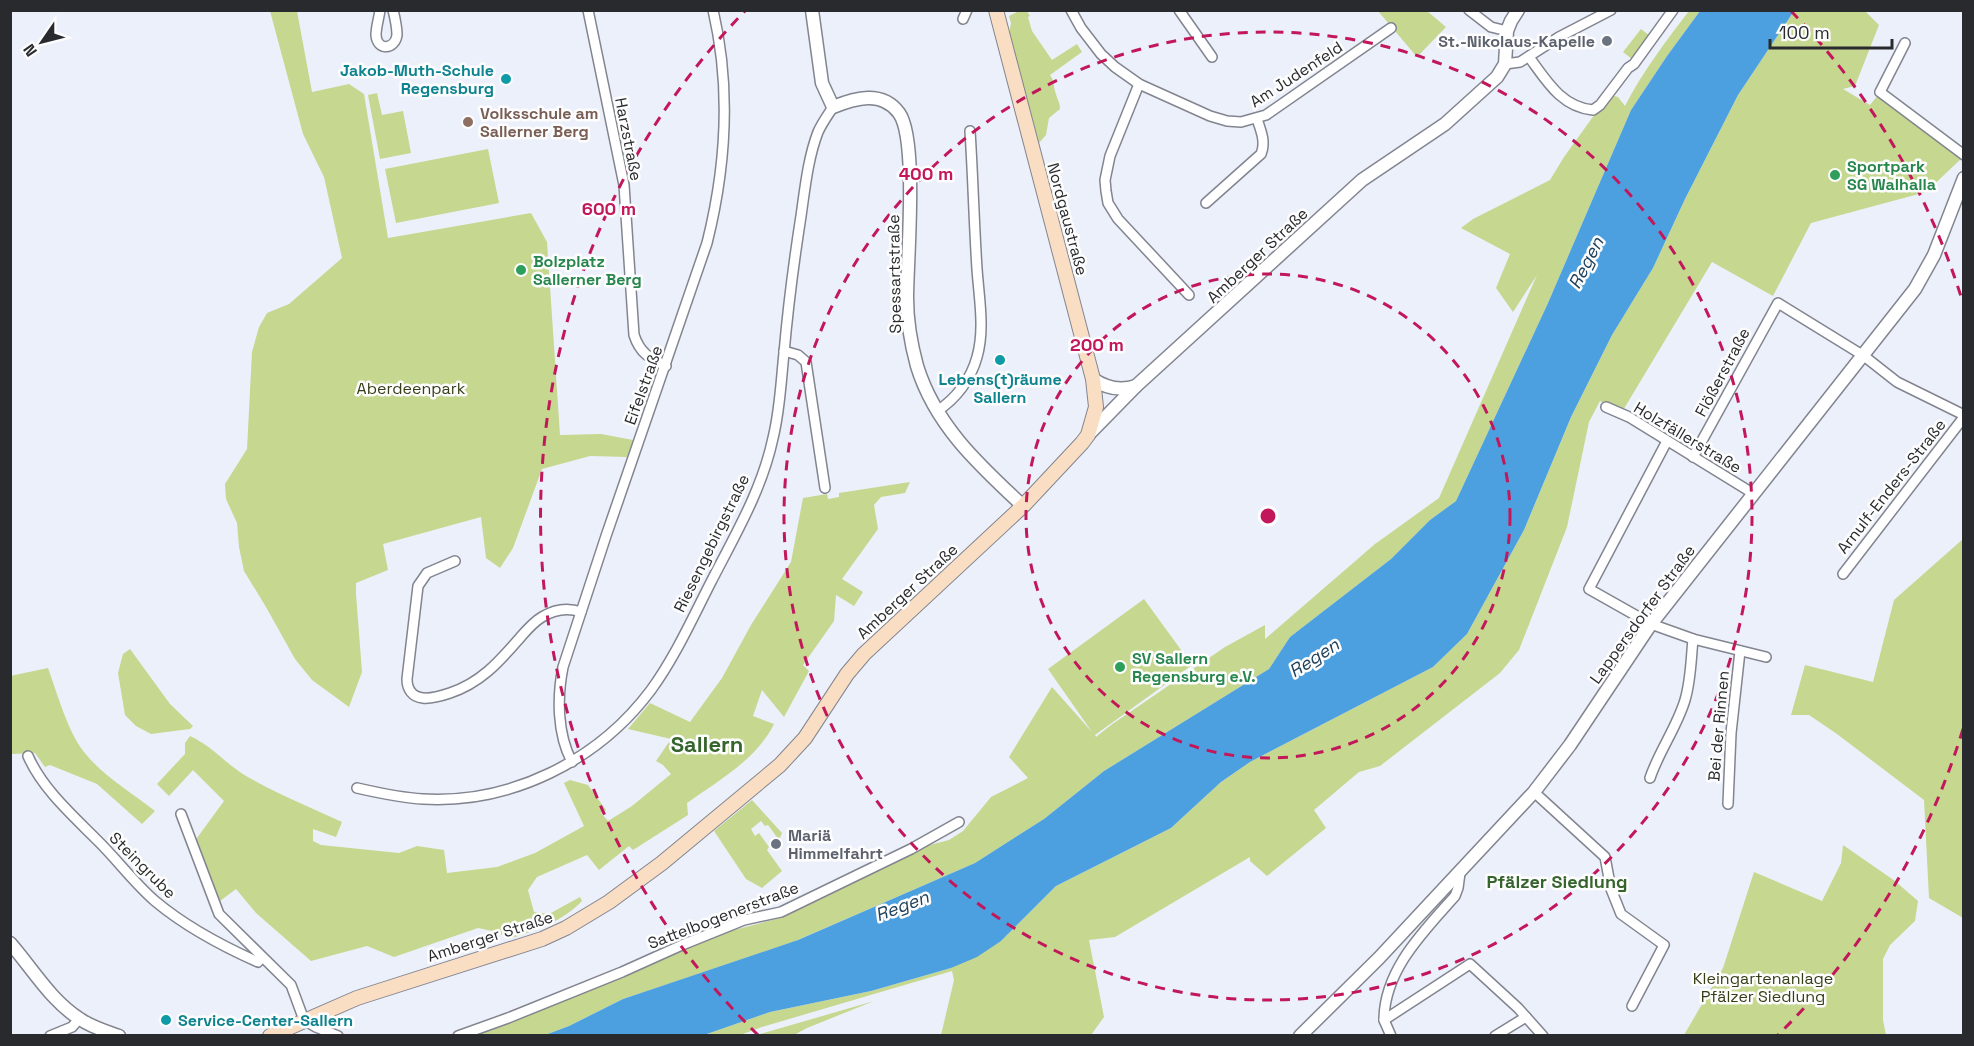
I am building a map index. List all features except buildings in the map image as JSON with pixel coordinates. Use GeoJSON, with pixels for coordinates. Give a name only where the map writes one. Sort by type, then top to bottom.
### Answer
{"type":"FeatureCollection","features":[{"type":"Feature","properties":{"kind":"main road","name":"Nordgaustraße"},"geometry":{"type":"LineString","coordinates":[[996,10],[1092,379],[1096,407],[1088,435]]}},
{"type":"Feature","properties":{"kind":"main road","name":"Amberger Straße"},"geometry":{"type":"LineString","coordinates":[[270,1035],[378,990],[542,939],[566,928],[609,902],[662,863],[780,765],[805,738],[846,674],[864,654],[1023,506],[1088,435]]}},
{"type":"Feature","properties":{"kind":"street"},"geometry":{"type":"LineString","coordinates":[[380,10],[376,38],[379,44],[387,48],[397,34],[393,10]]}},
{"type":"Feature","properties":{"kind":"street","name":"Harzstraße"},"geometry":{"type":"LineString","coordinates":[[588,10],[622,175],[634,334],[641,351],[649,359],[666,366]]}},
{"type":"Feature","properties":{"kind":"street","name":"Eifelstraße"},"geometry":{"type":"LineString","coordinates":[[572,762],[567,753],[561,724],[560,685],[570,642],[666,366],[707,243],[714,212],[720,177],[724,102],[720,50],[713,10]]}},
{"type":"Feature","properties":{"kind":"street"},"geometry":{"type":"LineString","coordinates":[[812,10],[822,83],[833,107]]}},
{"type":"Feature","properties":{"kind":"street","name":"Am Judenfeld"},"geometry":{"type":"LineString","coordinates":[[1071,10],[1081,28],[1101,54],[1139,84],[1218,120],[1241,122],[1266,115],[1391,28]]}},
{"type":"Feature","properties":{"kind":"street"},"geometry":{"type":"LineString","coordinates":[[1179,10],[1212,57]]}},
{"type":"Feature","properties":{"kind":"street"},"geometry":{"type":"LineString","coordinates":[[1469,10],[1491,27],[1507,31]]}},
{"type":"Feature","properties":{"kind":"street"},"geometry":{"type":"LineString","coordinates":[[1518,10],[1507,31],[1505,64],[1520,62],[1559,37],[1611,10]]}},
{"type":"Feature","properties":{"kind":"street"},"geometry":{"type":"LineString","coordinates":[[1528,57],[1567,102],[1576,107],[1593,110],[1628,68],[1634,64],[1673,10]]}},
{"type":"Feature","properties":{"kind":"street"},"geometry":{"type":"LineString","coordinates":[[1905,43],[1880,92],[1964,155]]}},
{"type":"Feature","properties":{"kind":"street","name":"Amberger Straße"},"geometry":{"type":"LineString","coordinates":[[1088,435],[1136,386],[1362,180],[1453,117],[1497,77],[1505,64]]}},
{"type":"Feature","properties":{"kind":"street"},"geometry":{"type":"LineString","coordinates":[[1139,84],[1110,156],[1105,180],[1108,203],[1118,219],[1189,295]]}},
{"type":"Feature","properties":{"kind":"street","name":"Spessartstraße"},"geometry":{"type":"LineString","coordinates":[[833,107],[851,100],[872,98],[892,106],[904,122],[910,157],[907,300],[909,330],[917,366],[937,411],[948,428],[976,461],[1023,506]]}},
{"type":"Feature","properties":{"kind":"street","name":"Riesengebirgstraße"},"geometry":{"type":"LineString","coordinates":[[357,788],[424,799],[474,797],[530,782],[572,762],[614,731],[650,692],[674,654],[714,578],[763,476],[774,438],[808,170],[819,130],[833,107]]}},
{"type":"Feature","properties":{"kind":"street"},"geometry":{"type":"LineString","coordinates":[[1206,203],[1261,154],[1264,141],[1257,119]]}},
{"type":"Feature","properties":{"kind":"street"},"geometry":{"type":"LineString","coordinates":[[937,411],[950,403],[966,382],[977,358],[980,344],[980,302],[970,131]]}},
{"type":"Feature","properties":{"kind":"street","name":"Lappersdorfer Straße"},"geometry":{"type":"LineString","coordinates":[[1300,1035],[1379,958],[1534,792],[1566,750],[1651,624],[1916,289],[1934,255],[1964,178]]}},
{"type":"Feature","properties":{"kind":"street","name":"Flößerstraße"},"geometry":{"type":"LineString","coordinates":[[1693,457],[1778,303],[1864,356]]}},
{"type":"Feature","properties":{"kind":"street"},"geometry":{"type":"LineString","coordinates":[[784,351],[798,355],[806,362],[825,488]]}},
{"type":"Feature","properties":{"kind":"street"},"geometry":{"type":"LineString","coordinates":[[1864,356],[1896,382],[1964,416]]}},
{"type":"Feature","properties":{"kind":"street"},"geometry":{"type":"LineString","coordinates":[[1092,379],[1101,385],[1110,387],[1127,389],[1136,386]]}},
{"type":"Feature","properties":{"kind":"street","name":"Holzfällerstraße"},"geometry":{"type":"LineString","coordinates":[[1606,407],[1629,417],[1754,494]]}},
{"type":"Feature","properties":{"kind":"street","name":"Arnulf-Enders-Straße"},"geometry":{"type":"LineString","coordinates":[[1843,574],[1964,416]]}},
{"type":"Feature","properties":{"kind":"street"},"geometry":{"type":"LineString","coordinates":[[1667,441],[1589,590],[1651,624],[1693,639],[1766,657]]}},
{"type":"Feature","properties":{"kind":"street"},"geometry":{"type":"LineString","coordinates":[[455,561],[427,573],[418,586],[406,679],[412,695],[419,698],[427,699],[448,694],[477,681],[493,668],[531,625],[542,617],[564,608],[581,612]]}},
{"type":"Feature","properties":{"kind":"street"},"geometry":{"type":"LineString","coordinates":[[1650,778],[1684,702],[1693,639]]}},
{"type":"Feature","properties":{"kind":"street","name":"Bei der Rinnen"},"geometry":{"type":"LineString","coordinates":[[1728,804],[1731,733],[1740,651]]}},
{"type":"Feature","properties":{"kind":"street","name":"Steingrube"},"geometry":{"type":"LineString","coordinates":[[28,756],[37,774],[58,800],[155,901],[189,926],[228,949],[258,962],[261,958]]}},
{"type":"Feature","properties":{"kind":"street"},"geometry":{"type":"LineString","coordinates":[[1534,792],[1605,857],[1611,889],[1621,914],[1664,945],[1632,1006]]}},
{"type":"Feature","properties":{"kind":"street"},"geometry":{"type":"LineString","coordinates":[[181,814],[219,914],[261,958],[291,985],[304,1020],[338,1035]]}},
{"type":"Feature","properties":{"kind":"street","name":"Sattelbogenerstraße"},"geometry":{"type":"LineString","coordinates":[[458,1035],[508,1018],[744,920],[781,912],[911,849],[958,822]]}},
{"type":"Feature","properties":{"kind":"street"},"geometry":{"type":"LineString","coordinates":[[1391,1035],[1384,1020],[1388,994],[1403,961],[1416,940],[1455,896],[1460,873]]}},
{"type":"Feature","properties":{"kind":"street"},"geometry":{"type":"LineString","coordinates":[[10,943],[59,1003],[84,1026]]}},
{"type":"Feature","properties":{"kind":"street"},"geometry":{"type":"LineString","coordinates":[[1384,1020],[1470,964],[1543,1035]]}},
{"type":"Feature","properties":{"kind":"street"},"geometry":{"type":"LineString","coordinates":[[1495,1035],[1526,1017]]}},
{"type":"Feature","properties":{"kind":"street"},"geometry":{"type":"LineString","coordinates":[[50,1035],[72,1027],[84,1026],[119,1035]]}},
{"type":"Feature","properties":{"kind":"green space","name":"Aberdeenpark"},"geometry":{"type":"Polygon","coordinates":[[[270,11],[297,11],[312,92],[349,84],[364,94],[388,238],[531,213],[547,242],[560,435],[601,434],[633,440],[627,457],[590,456],[542,469],[513,548],[500,568],[486,558],[481,517],[383,544],[388,570],[356,583],[362,672],[349,707],[312,680],[295,659],[244,571],[237,523],[226,499],[225,484],[247,449],[252,352],[259,327],[267,313],[289,304],[342,258],[324,177],[303,134],[270,11]]]}},
{"type":"Feature","properties":{"kind":"green space"},"geometry":{"type":"Polygon","coordinates":[[[1019,11],[1027,11],[1032,31],[1052,60],[1077,44],[1082,52],[1050,75],[1060,109],[1049,118],[1046,135],[1039,143],[1009,34],[1011,23],[1009,16],[1019,11]]]}},
{"type":"Feature","properties":{"kind":"green space"},"geometry":{"type":"Polygon","coordinates":[[[1378,11],[1427,11],[1446,27],[1417,57],[1378,11]]]}},
{"type":"Feature","properties":{"kind":"green space"},"geometry":{"type":"Polygon","coordinates":[[[1689,11],[1700,11],[1631,110],[1548,303],[1456,501],[1430,520],[1391,559],[1290,637],[1269,669],[1104,771],[1044,819],[975,863],[793,942],[623,999],[569,1026],[545,1035],[475,1036],[686,948],[730,931],[780,918],[922,847],[949,840],[963,831],[991,797],[1028,778],[1009,757],[1052,687],[1092,732],[1048,669],[1144,599],[1192,665],[1095,735],[1096,737],[1225,647],[1265,625],[1265,639],[1375,544],[1439,498],[1537,275],[1513,312],[1496,288],[1510,254],[1461,228],[1473,219],[1550,180],[1564,157],[1611,95],[1618,97],[1625,106],[1647,68],[1689,11]]]}},
{"type":"Feature","properties":{"kind":"green space"},"geometry":{"type":"Polygon","coordinates":[[[1794,11],[1865,11],[1879,25],[1855,86],[1843,89],[1870,105],[1878,95],[1962,158],[1926,192],[1811,223],[1773,296],[1712,262],[1622,412],[1600,401],[1589,422],[1567,527],[1519,650],[1500,673],[1380,766],[1359,772],[1314,810],[1326,828],[1267,876],[1250,861],[1250,857],[1115,937],[1089,940],[1104,1017],[1091,1035],[941,1035],[954,980],[952,971],[740,1035],[701,1036],[770,1012],[871,991],[951,968],[1001,941],[1056,886],[1171,828],[1221,782],[1250,762],[1433,667],[1467,634],[1524,530],[1571,417],[1612,335],[1653,268],[1738,95],[1794,11]]]}},
{"type":"Feature","properties":{"kind":"green space"},"geometry":{"type":"Polygon","coordinates":[[[1641,29],[1650,36],[1632,59],[1623,52],[1641,29]]]}},
{"type":"Feature","properties":{"kind":"green space"},"geometry":{"type":"Polygon","coordinates":[[[377,93],[382,115],[403,111],[411,153],[380,159],[368,95],[377,93]]]}},
{"type":"Feature","properties":{"kind":"green space"},"geometry":{"type":"Polygon","coordinates":[[[488,149],[499,203],[396,223],[385,169],[488,149]]]}},
{"type":"Feature","properties":{"kind":"green space"},"geometry":{"type":"Polygon","coordinates":[[[910,482],[905,493],[881,497],[874,505],[878,529],[842,579],[863,592],[854,606],[836,595],[834,621],[803,665],[809,671],[784,717],[762,690],[753,716],[774,724],[767,737],[747,759],[724,778],[687,803],[688,815],[633,850],[629,846],[599,870],[587,855],[537,877],[528,890],[534,912],[549,914],[580,897],[582,901],[566,915],[539,929],[509,939],[497,932],[478,928],[394,957],[367,946],[311,961],[256,913],[236,889],[216,904],[194,842],[224,801],[193,770],[169,796],[157,784],[185,754],[185,743],[190,736],[246,776],[342,822],[336,837],[313,829],[313,841],[321,845],[399,853],[417,846],[444,850],[447,873],[497,867],[535,853],[584,826],[564,783],[570,780],[588,785],[606,810],[601,813],[608,821],[632,806],[671,774],[656,761],[671,739],[628,729],[650,703],[690,722],[722,678],[751,625],[791,562],[803,498],[827,494],[828,499],[839,497],[839,493],[910,482]]]}},
{"type":"Feature","properties":{"kind":"green space"},"geometry":{"type":"Polygon","coordinates":[[[1963,539],[1963,918],[1929,898],[1924,800],[1809,715],[1791,715],[1805,665],[1873,682],[1894,600],[1963,539]]]}},
{"type":"Feature","properties":{"kind":"green space"},"geometry":{"type":"Polygon","coordinates":[[[130,649],[170,704],[193,726],[190,729],[151,734],[136,726],[125,715],[118,673],[123,654],[130,649]]]}},
{"type":"Feature","properties":{"kind":"green space"},"geometry":{"type":"Polygon","coordinates":[[[48,668],[78,744],[109,776],[155,811],[142,824],[97,784],[50,765],[45,767],[35,753],[11,754],[10,676],[48,668]]]}},
{"type":"Feature","properties":{"kind":"green space"},"geometry":{"type":"Polygon","coordinates":[[[752,800],[782,833],[779,840],[768,825],[765,826],[761,821],[751,829],[755,836],[759,833],[769,847],[767,850],[782,871],[762,888],[746,879],[714,831],[752,800]]]}},
{"type":"Feature","properties":{"kind":"green space","name":"Kleingartenanlage Pfälzer Siedlung"},"geometry":{"type":"Polygon","coordinates":[[[1843,845],[1895,881],[1918,901],[1915,921],[1890,945],[1883,959],[1883,1020],[1886,1035],[1684,1035],[1723,968],[1754,872],[1822,901],[1841,863],[1843,845]]]}},
{"type":"Feature","properties":{"kind":"green space"},"geometry":{"type":"Polygon","coordinates":[[[874,1001],[794,1035],[757,1035],[874,1001]]]}},
{"type":"Feature","properties":{"kind":"water","name":"Regen"},"geometry":{"type":"Polygon","coordinates":[[[1700,11],[1794,11],[1738,95],[1653,268],[1612,335],[1571,417],[1524,530],[1467,634],[1433,667],[1250,762],[1221,782],[1171,828],[1056,886],[1001,941],[977,957],[951,968],[871,991],[770,1012],[704,1035],[545,1035],[569,1026],[623,999],[798,940],[975,863],[1044,819],[1104,771],[1269,669],[1290,637],[1391,559],[1430,520],[1456,501],[1548,303],[1631,110],[1700,11]]]}},
{"type":"Feature","properties":{"kind":"place","name":"St.-Nikolaus-Kapelle"},"geometry":{"type":"Point","coordinates":[1607,41]}},
{"type":"Feature","properties":{"kind":"place","name":"Jakob-Muth-Schule Regensburg"},"geometry":{"type":"Point","coordinates":[506,79]}},
{"type":"Feature","properties":{"kind":"place","name":"Volksschule am Sallerner Berg"},"geometry":{"type":"Point","coordinates":[468,122]}},
{"type":"Feature","properties":{"kind":"place","name":"Sportpark SG Walhalla"},"geometry":{"type":"Point","coordinates":[1835,175]}},
{"type":"Feature","properties":{"kind":"place","name":"Bolzplatz Sallerner Berg"},"geometry":{"type":"Point","coordinates":[521,270]}},
{"type":"Feature","properties":{"kind":"place","name":"Lebens(t)räume Sallern"},"geometry":{"type":"Point","coordinates":[1000,360]}},
{"type":"Feature","properties":{"kind":"place","name":"SV Sallern Regensburg e.V."},"geometry":{"type":"Point","coordinates":[1120,667]}},
{"type":"Feature","properties":{"kind":"place","name":"Mariä Himmelfahrt"},"geometry":{"type":"Point","coordinates":[776,844]}},
{"type":"Feature","properties":{"kind":"place","name":"Service-Center-Sallern"},"geometry":{"type":"Point","coordinates":[166,1020]}},
{"type":"Feature","properties":{"kind":"district","name":"Sallern"},"geometry":{"type":"Point","coordinates":[707,744]}},
{"type":"Feature","properties":{"kind":"district","name":"Pfälzer Siedlung"},"geometry":{"type":"Point","coordinates":[1557,882]}}]}
